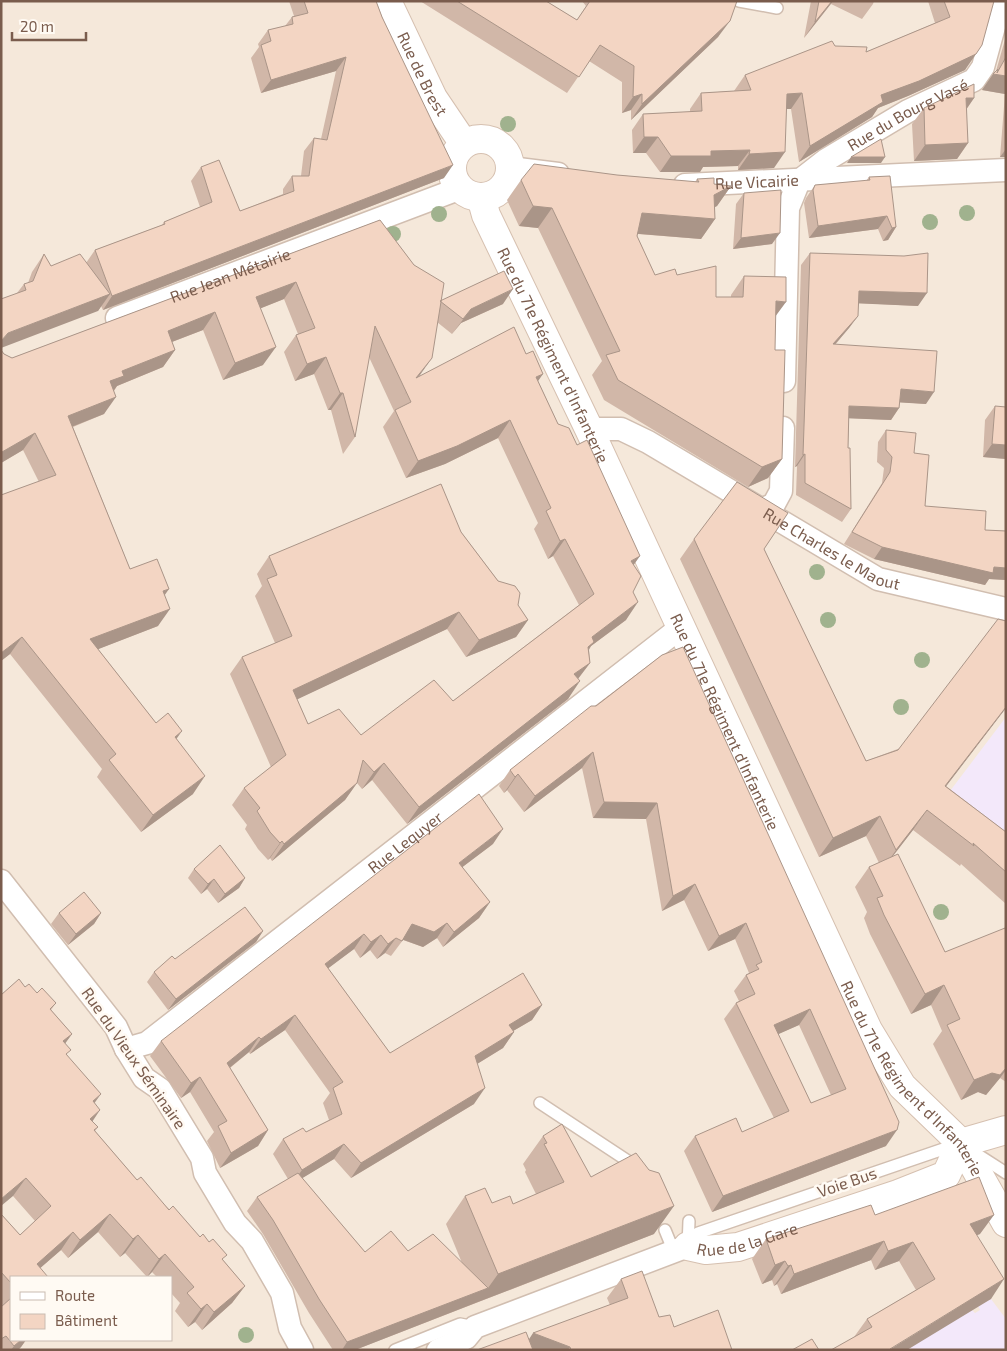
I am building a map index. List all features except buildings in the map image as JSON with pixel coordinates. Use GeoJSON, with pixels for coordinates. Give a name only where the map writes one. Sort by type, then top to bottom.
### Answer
{"type":"FeatureCollection","features":[{"type":"Feature","properties":{"kind":"main road","name":"Rue de Brest"},"geometry":{"type":"LineString","coordinates":[[387,1],[433,98],[464,144]]}},
{"type":"Feature","properties":{"kind":"main road"},"geometry":{"type":"LineString","coordinates":[[481,139],[498,145],[505,151],[510,168],[505,185],[490,195],[471,192],[455,180],[453,166],[458,152],[464,144],[481,139]]}},
{"type":"Feature","properties":{"kind":"main road","name":"Rue du 71e Régiment d'Infanterie"},"geometry":{"type":"LineString","coordinates":[[471,192],[486,215],[589,429],[868,1030],[902,1086],[961,1143],[1006,1223]]}},
{"type":"Feature","properties":{"kind":"main road"},"geometry":{"type":"LineString","coordinates":[[961,1143],[1006,1130]]}},
{"type":"Feature","properties":{"kind":"main road","name":"Rue de la Gare"},"geometry":{"type":"LineString","coordinates":[[684,1240],[706,1250],[738,1247],[898,1194],[946,1175],[961,1143]]}},
{"type":"Feature","properties":{"kind":"street","name":"Rue du Bourg Vasé"},"geometry":{"type":"LineString","coordinates":[[799,181],[826,160],[908,111],[974,80],[983,67],[1001,1]]}},
{"type":"Feature","properties":{"kind":"street","name":"Rue Vicairie"},"geometry":{"type":"LineString","coordinates":[[662,185],[799,181],[998,166]]}},
{"type":"Feature","properties":{"kind":"street"},"geometry":{"type":"LineString","coordinates":[[510,168],[577,177]]}},
{"type":"Feature","properties":{"kind":"street"},"geometry":{"type":"LineString","coordinates":[[756,511],[774,504],[781,491],[788,208],[799,181]]}},
{"type":"Feature","properties":{"kind":"street","name":"Rue Jean Métairie"},"geometry":{"type":"LineString","coordinates":[[99,325],[471,192]]}},
{"type":"Feature","properties":{"kind":"street","name":"Rue Charles le Maout"},"geometry":{"type":"LineString","coordinates":[[589,429],[621,430],[648,442],[797,538],[878,578],[1006,608]]}},
{"type":"Feature","properties":{"kind":"street","name":"Rue Lequyer"},"geometry":{"type":"LineString","coordinates":[[126,1049],[147,1043],[680,628]]}},
{"type":"Feature","properties":{"kind":"street","name":"Rue du Vieux Séminaire"},"geometry":{"type":"LineString","coordinates":[[1,882],[116,1027],[126,1049],[144,1078],[160,1089],[202,1158],[204,1173],[235,1223],[252,1241],[282,1293],[290,1328],[302,1350]]}},
{"type":"Feature","properties":{"kind":"street","name":"Rue de la Gare"},"geometry":{"type":"LineString","coordinates":[[438,1350],[466,1338],[475,1327],[684,1240]]}},
{"type":"Feature","properties":{"kind":"lane"},"geometry":{"type":"LineString","coordinates":[[739,1],[776,8]]}},
{"type":"Feature","properties":{"kind":"lane"},"geometry":{"type":"LineString","coordinates":[[540,1103],[643,1170]]}},
{"type":"Feature","properties":{"kind":"lane"},"geometry":{"type":"LineString","coordinates":[[961,1143],[1006,1173]]}},
{"type":"Feature","properties":{"kind":"lane"},"geometry":{"type":"LineString","coordinates":[[665,1230],[684,1240]]}},
{"type":"Feature","properties":{"kind":"lane"},"geometry":{"type":"LineString","coordinates":[[395,1350],[460,1324],[475,1327]]}},
{"type":"Feature","properties":{"kind":"shaded area"},"geometry":{"type":"Polygon","coordinates":[[[1,1],[1006,1],[1006,1350],[1,1350],[1,1]]]}},
{"type":"Feature","properties":{"kind":"shaded area"},"geometry":{"type":"Polygon","coordinates":[[[1006,717],[1006,895],[922,828],[1006,717]]]}},
{"type":"Feature","properties":{"kind":"shaded area"},"geometry":{"type":"Polygon","coordinates":[[[991,1299],[1006,1319],[1006,1350],[906,1350],[972,1310],[975,1313],[980,1310],[978,1306],[991,1299]]]}}]}
